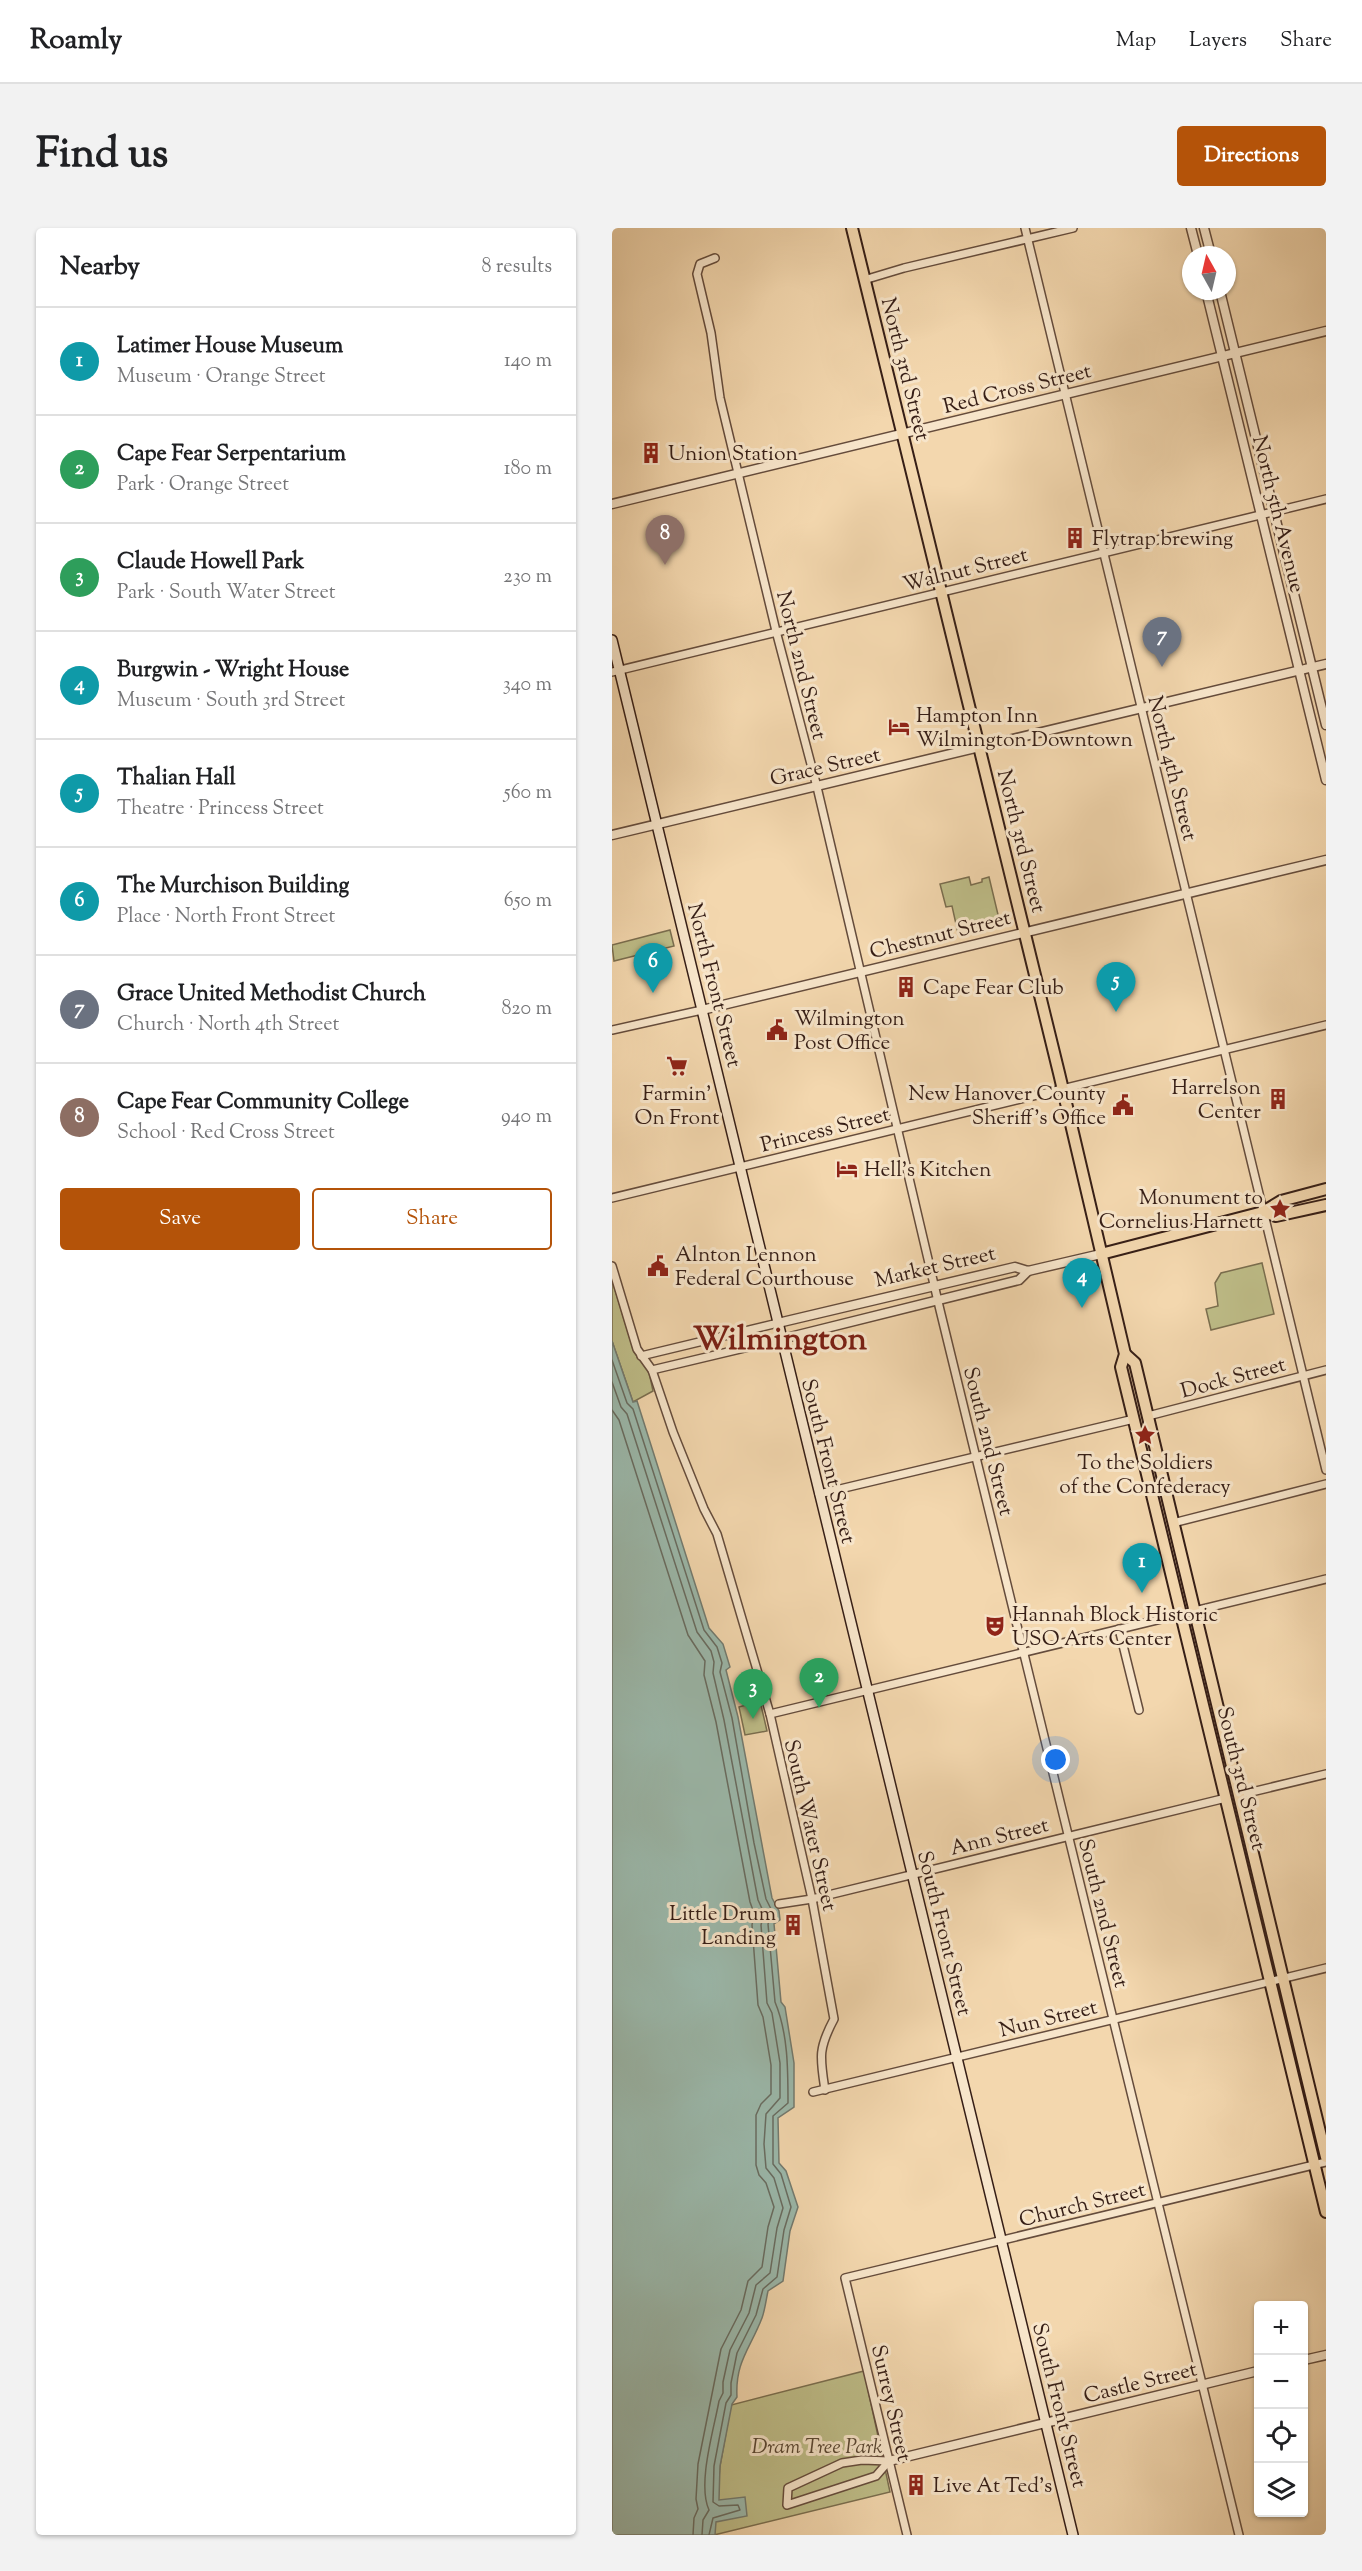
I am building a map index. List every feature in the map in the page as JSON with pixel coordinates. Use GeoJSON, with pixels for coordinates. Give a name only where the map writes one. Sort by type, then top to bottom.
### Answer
{"type":"FeatureCollection","features":[{"type":"Feature","properties":{"kind":"main road","name":"North 3rd Street"},"geometry":{"type":"LineString","coordinates":[[852,228],[1025,932],[1101,1254]]}},
{"type":"Feature","properties":{"kind":"main road","name":"North Front Street"},"geometry":{"type":"LineString","coordinates":[[612,640],[616,671],[657,825],[782,1339]]}},
{"type":"Feature","properties":{"kind":"main road","name":"Market Street"},"geometry":{"type":"LineString","coordinates":[[1101,1254],[1263,1212],[1281,1201],[1326,1189]]}},
{"type":"Feature","properties":{"kind":"main road","name":"Market Street"},"geometry":{"type":"LineString","coordinates":[[1263,1212],[1276,1216],[1326,1205]]}},
{"type":"Feature","properties":{"kind":"main road","name":"South 3rd Street"},"geometry":{"type":"LineString","coordinates":[[1101,1254],[1125,1354],[1121,1367],[1326,2212]]}},
{"type":"Feature","properties":{"kind":"main road","name":"South Front Street"},"geometry":{"type":"LineString","coordinates":[[782,1339],[1073,2535]]}},
{"type":"Feature","properties":{"kind":"main road","name":"South 3rd Street"},"geometry":{"type":"LineString","coordinates":[[1125,1354],[1136,1364],[1326,2157]]}},
{"type":"Feature","properties":{"kind":"street","name":"North 4th Street"},"geometry":{"type":"LineString","coordinates":[[1025,228],[1326,1470]]}},
{"type":"Feature","properties":{"kind":"street"},"geometry":{"type":"LineString","coordinates":[[864,280],[904,268],[1073,228]]}},
{"type":"Feature","properties":{"kind":"street"},"geometry":{"type":"LineString","coordinates":[[1191,228],[1195,246]]}},
{"type":"Feature","properties":{"kind":"street"},"geometry":{"type":"LineString","coordinates":[[1204,228],[1209,246]]}},
{"type":"Feature","properties":{"kind":"street","name":"North 2nd Street"},"geometry":{"type":"LineString","coordinates":[[715,258],[702,262],[697,271],[711,330],[720,398],[776,632],[817,787],[938,1300]]}},
{"type":"Feature","properties":{"kind":"street","name":"North 5th Avenue"},"geometry":{"type":"LineString","coordinates":[[1208,300],[1326,780]]}},
{"type":"Feature","properties":{"kind":"street"},"geometry":{"type":"LineString","coordinates":[[1222,300],[1326,725]]}},
{"type":"Feature","properties":{"kind":"street","name":"Red Cross Street"},"geometry":{"type":"LineString","coordinates":[[612,504],[1326,332]]}},
{"type":"Feature","properties":{"kind":"street","name":"Walnut Street"},"geometry":{"type":"LineString","coordinates":[[616,671],[1326,499]]}},
{"type":"Feature","properties":{"kind":"street","name":"Grace Street"},"geometry":{"type":"LineString","coordinates":[[612,835],[1326,664]]}},
{"type":"Feature","properties":{"kind":"street","name":"Chestnut Street"},"geometry":{"type":"LineString","coordinates":[[702,1010],[1326,860]]}},
{"type":"Feature","properties":{"kind":"street"},"geometry":{"type":"LineString","coordinates":[[612,1030],[702,1010]]}},
{"type":"Feature","properties":{"kind":"street","name":"Princess Street"},"geometry":{"type":"LineString","coordinates":[[612,1198],[1326,1025]]}},
{"type":"Feature","properties":{"kind":"street","name":"Market Street"},"geometry":{"type":"LineString","coordinates":[[641,1356],[1015,1267],[1028,1271],[1101,1254]]}},
{"type":"Feature","properties":{"kind":"street","name":"South Water Street"},"geometry":{"type":"LineString","coordinates":[[612,1266],[637,1349],[652,1370],[673,1432],[704,1509],[717,1534],[770,1714],[813,1899],[834,2019],[824,2037],[820,2055],[825,2090]]}},
{"type":"Feature","properties":{"kind":"street","name":"Market Street"},"geometry":{"type":"LineString","coordinates":[[652,1370],[1020,1280],[1028,1271]]}},
{"type":"Feature","properties":{"kind":"street","name":"South 2nd Street"},"geometry":{"type":"LineString","coordinates":[[938,1300],[1239,2535]]}},
{"type":"Feature","properties":{"kind":"street","name":"Dock Street"},"geometry":{"type":"LineString","coordinates":[[1148,1416],[1326,1370]]}},
{"type":"Feature","properties":{"kind":"street"},"geometry":{"type":"LineString","coordinates":[[819,1494],[1134,1419]]}},
{"type":"Feature","properties":{"kind":"street"},"geometry":{"type":"LineString","coordinates":[[1173,1523],[1326,1484]]}},
{"type":"Feature","properties":{"kind":"street"},"geometry":{"type":"LineString","coordinates":[[770,1714],[1326,1579]]}},
{"type":"Feature","properties":{"kind":"street"},"geometry":{"type":"LineString","coordinates":[[1119,1629],[1139,1710]]}},
{"type":"Feature","properties":{"kind":"street"},"geometry":{"type":"LineString","coordinates":[[1239,1795],[1326,1774]]}},
{"type":"Feature","properties":{"kind":"street","name":"Ann Street"},"geometry":{"type":"LineString","coordinates":[[779,1904],[813,1899],[1226,1798]]}},
{"type":"Feature","properties":{"kind":"street","name":"Nun Street"},"geometry":{"type":"LineString","coordinates":[[813,2092],[1326,1968]]}},
{"type":"Feature","properties":{"kind":"street","name":"Church Street"},"geometry":{"type":"LineString","coordinates":[[845,2278],[1326,2162]]}},
{"type":"Feature","properties":{"kind":"street","name":"Surrey Street"},"geometry":{"type":"LineString","coordinates":[[845,2278],[907,2535]]}},
{"type":"Feature","properties":{"kind":"street"},"geometry":{"type":"LineString","coordinates":[[1308,2360],[1326,2355]]}},
{"type":"Feature","properties":{"kind":"street","name":"Castle Street"},"geometry":{"type":"LineString","coordinates":[[889,2461],[1254,2372]]}},
{"type":"Feature","properties":{"kind":"street"},"geometry":{"type":"LineString","coordinates":[[862,2460],[889,2461],[876,2476],[787,2505],[788,2488],[842,2463],[862,2460]]}},
{"type":"Feature","properties":{"kind":"green space"},"geometry":{"type":"Polygon","coordinates":[[[969,877],[971,885],[989,877],[1000,923],[958,933],[952,906],[946,907],[940,884],[969,877]]]}},
{"type":"Feature","properties":{"kind":"green space"},"geometry":{"type":"Polygon","coordinates":[[[670,930],[674,946],[614,961],[612,945],[670,930]]]}},
{"type":"Feature","properties":{"kind":"green space"},"geometry":{"type":"Polygon","coordinates":[[[1262,1263],[1274,1314],[1211,1330],[1206,1309],[1218,1306],[1215,1283],[1221,1273],[1262,1263]]]}},
{"type":"Feature","properties":{"kind":"green space"},"geometry":{"type":"Polygon","coordinates":[[[612,1280],[634,1352],[649,1372],[653,1391],[633,1402],[612,1341],[612,1280]]]}},
{"type":"Feature","properties":{"kind":"green space"},"geometry":{"type":"Polygon","coordinates":[[[760,1701],[767,1731],[745,1735],[739,1707],[760,1701]]]}},
{"type":"Feature","properties":{"kind":"green space","name":"Dram Tree Park"},"geometry":{"type":"Polygon","coordinates":[[[864,2371],[890,2492],[714,2535],[720,2466],[731,2405],[864,2371]]]}},
{"type":"Feature","properties":{"kind":"water"},"geometry":{"type":"Polygon","coordinates":[[[612,1341],[633,1402],[637,1401],[709,1628],[723,1644],[730,1667],[726,1670],[738,1717],[772,1898],[779,1911],[780,1920],[774,1924],[781,2002],[785,2007],[794,2063],[794,2107],[778,2118],[779,2163],[786,2171],[798,2207],[790,2231],[783,2281],[768,2291],[762,2318],[738,2374],[737,2397],[732,2404],[720,2466],[719,2500],[745,2497],[747,2516],[716,2522],[715,2535],[612,2535],[612,1341]]]}},
{"type":"Feature","properties":{"kind":"place","name":"Union Station"},"geometry":{"type":"Point","coordinates":[651,453]}},
{"type":"Feature","properties":{"kind":"place","name":"Flytrap brewing"},"geometry":{"type":"Point","coordinates":[1075,538]}},
{"type":"Feature","properties":{"kind":"place","name":"Cape Fear Community College"},"geometry":{"type":"Point","coordinates":[665,565]}},
{"type":"Feature","properties":{"kind":"place","name":"Grace United Methodist Church"},"geometry":{"type":"Point","coordinates":[1162,667]}},
{"type":"Feature","properties":{"kind":"place","name":"Hampton Inn Wilmington Downtown"},"geometry":{"type":"Point","coordinates":[899,727]}},
{"type":"Feature","properties":{"kind":"place","name":"Cape Fear Club"},"geometry":{"type":"Point","coordinates":[906,987]}},
{"type":"Feature","properties":{"kind":"place","name":"The Murchison Building"},"geometry":{"type":"Point","coordinates":[653,993]}},
{"type":"Feature","properties":{"kind":"place","name":"Thalian Hall"},"geometry":{"type":"Point","coordinates":[1116,1012]}},
{"type":"Feature","properties":{"kind":"place","name":"Wilmington Post Office"},"geometry":{"type":"Point","coordinates":[777,1030]}},
{"type":"Feature","properties":{"kind":"place","name":"Farmin' On Front"},"geometry":{"type":"Point","coordinates":[677,1066]}},
{"type":"Feature","properties":{"kind":"place","name":"Harrelson Center"},"geometry":{"type":"Point","coordinates":[1278,1099]}},
{"type":"Feature","properties":{"kind":"place","name":"New Hanover County Sheriff's Office"},"geometry":{"type":"Point","coordinates":[1123,1105]}},
{"type":"Feature","properties":{"kind":"place","name":"Hell's Kitchen"},"geometry":{"type":"Point","coordinates":[847,1169]}},
{"type":"Feature","properties":{"kind":"place","name":"Monument to Cornelius Harnett"},"geometry":{"type":"Point","coordinates":[1280,1209]}},
{"type":"Feature","properties":{"kind":"place","name":"Alnton Lennon Federal Courthouse"},"geometry":{"type":"Point","coordinates":[658,1266]}},
{"type":"Feature","properties":{"kind":"place","name":"Burgwin - Wright House"},"geometry":{"type":"Point","coordinates":[1082,1308]}},
{"type":"Feature","properties":{"kind":"place","name":"To the Soldiers of the Confederacy"},"geometry":{"type":"Point","coordinates":[1145,1435]}},
{"type":"Feature","properties":{"kind":"place","name":"Latimer House Museum"},"geometry":{"type":"Point","coordinates":[1142,1593]}},
{"type":"Feature","properties":{"kind":"place","name":"Hannah Block Historic USO Arts Center"},"geometry":{"type":"Point","coordinates":[995,1626]}},
{"type":"Feature","properties":{"kind":"place","name":"Cape Fear Serpentarium"},"geometry":{"type":"Point","coordinates":[819,1708]}},
{"type":"Feature","properties":{"kind":"place","name":"Claude Howell Park"},"geometry":{"type":"Point","coordinates":[753,1719]}},
{"type":"Feature","properties":{"kind":"place","name":"Little Drum Landing"},"geometry":{"type":"Point","coordinates":[793,1925]}},
{"type":"Feature","properties":{"kind":"place","name":"Live At Ted's"},"geometry":{"type":"Point","coordinates":[916,2485]}},
{"type":"Feature","properties":{"kind":"district","name":"Wilmington"},"geometry":{"type":"Point","coordinates":[780,1337]}}]}
